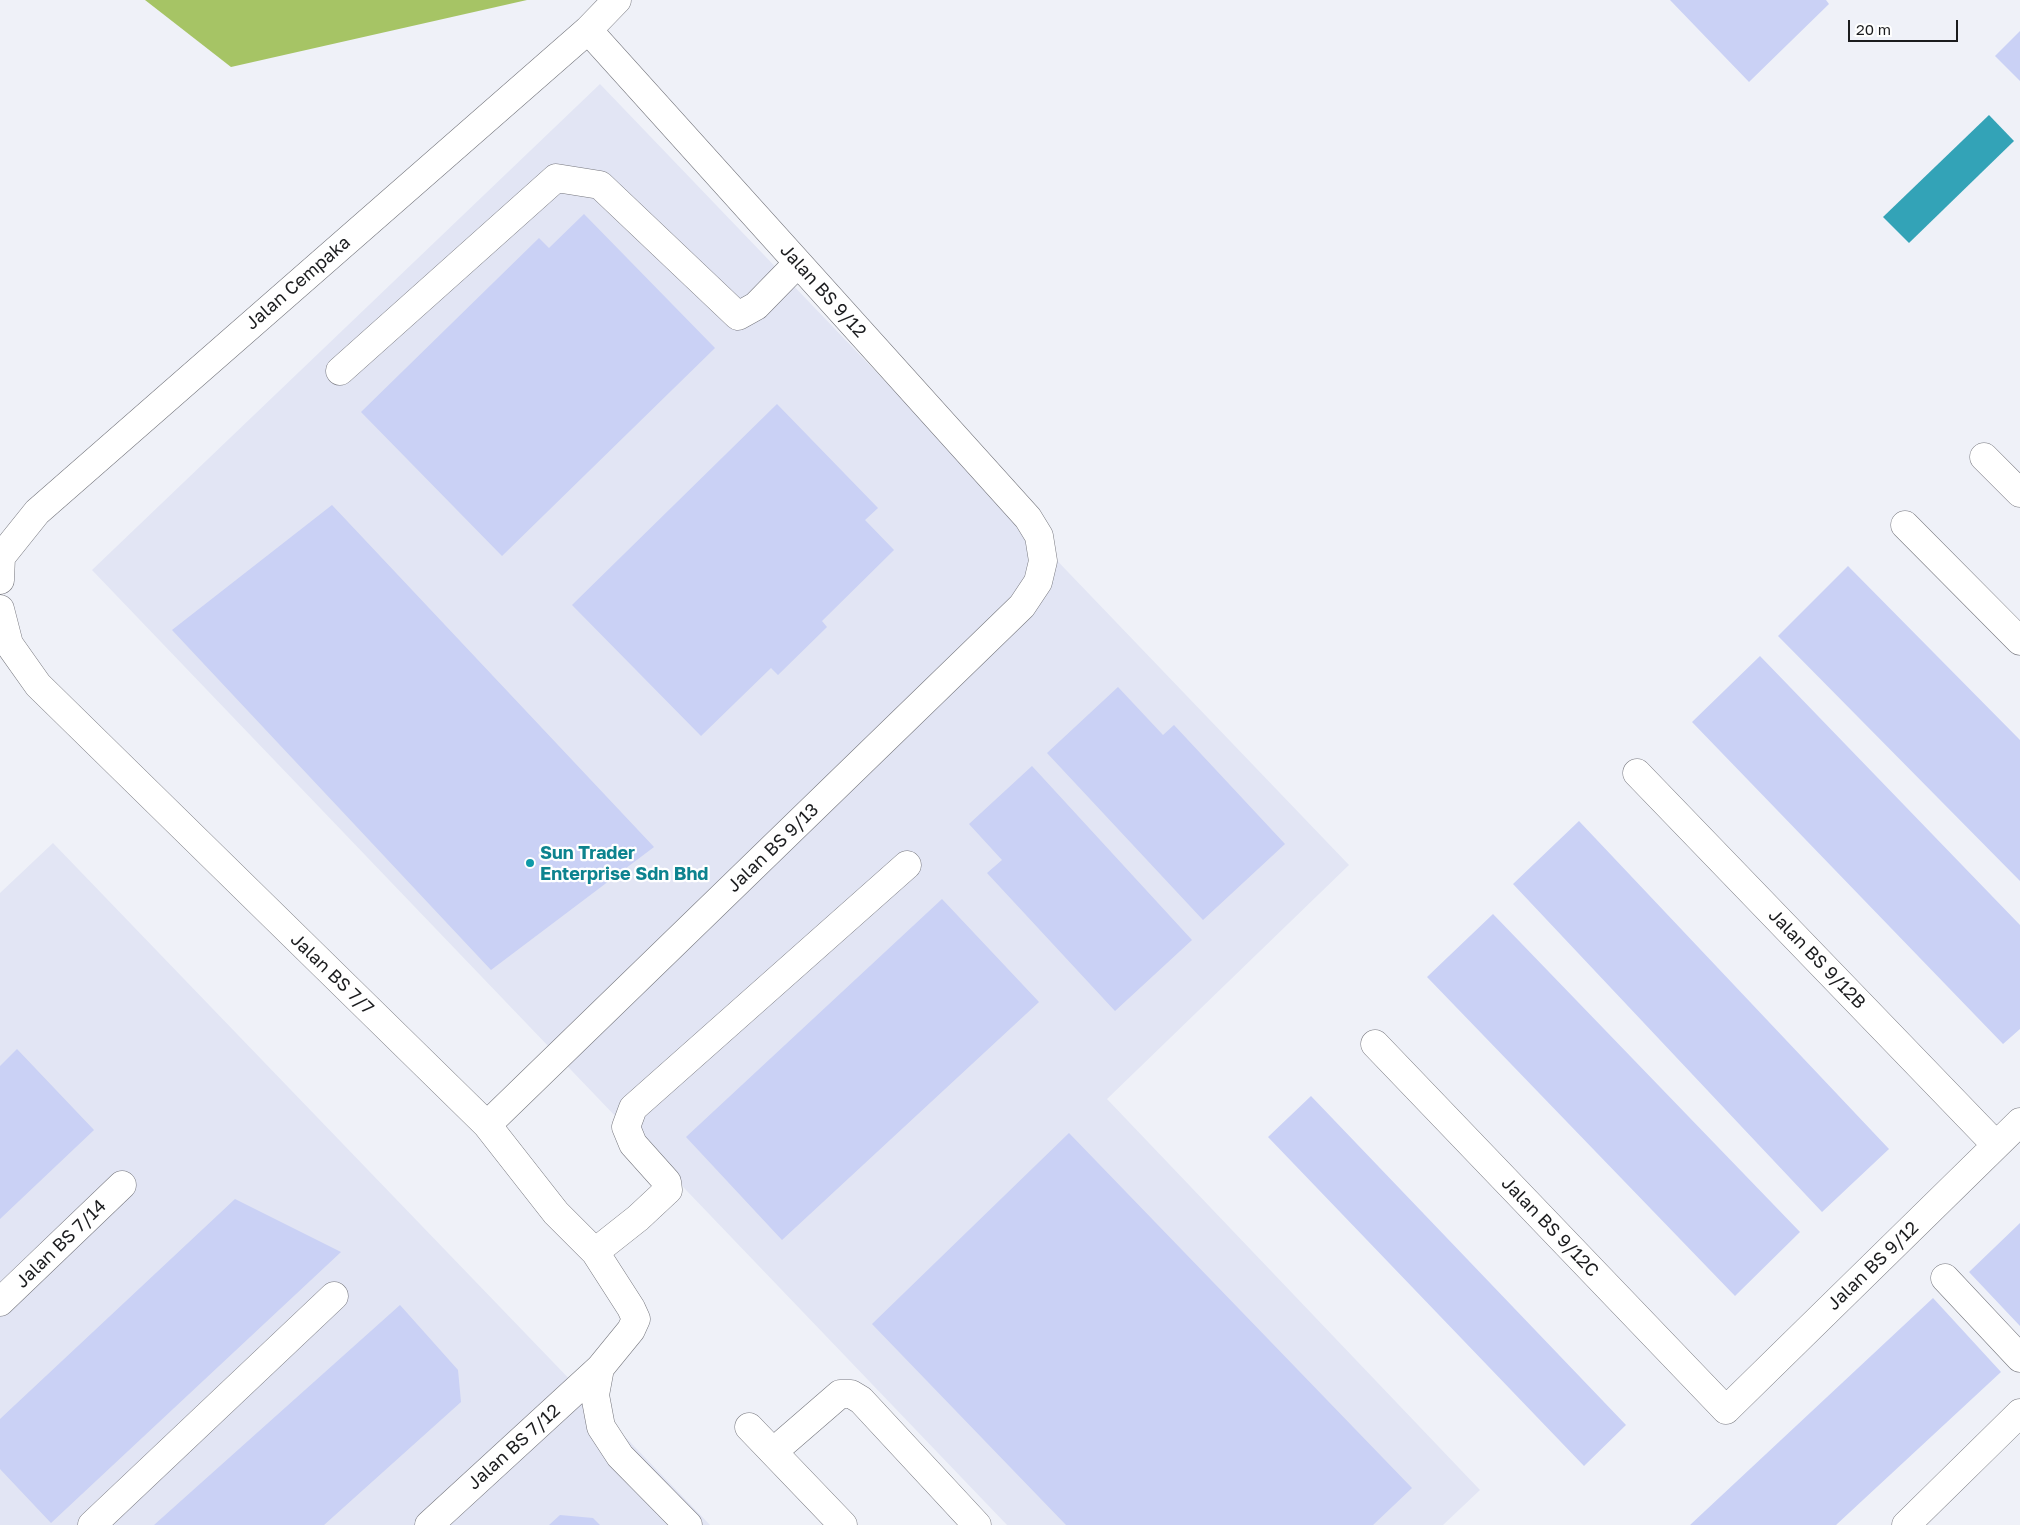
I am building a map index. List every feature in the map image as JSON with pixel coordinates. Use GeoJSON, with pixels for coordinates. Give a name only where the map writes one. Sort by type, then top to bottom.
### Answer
{"type":"FeatureCollection","features":[{"type":"Feature","properties":{"kind":"street","name":"Jalan Cempaka"},"geometry":{"type":"LineString","coordinates":[[0,580],[1,557],[37,512],[588,30],[617,0]]}},
{"type":"Feature","properties":{"kind":"street","name":"Jalan BS 9/12"},"geometry":{"type":"LineString","coordinates":[[588,30],[1028,518],[1040,536],[1043,561]]}},
{"type":"Feature","properties":{"kind":"street"},"geometry":{"type":"LineString","coordinates":[[340,371],[556,178],[600,185],[738,316],[756,306],[798,263]]}},
{"type":"Feature","properties":{"kind":"street"},"geometry":{"type":"LineString","coordinates":[[1984,457],[2020,493]]}},
{"type":"Feature","properties":{"kind":"street"},"geometry":{"type":"LineString","coordinates":[[1905,525],[2020,641]]}},
{"type":"Feature","properties":{"kind":"street","name":"Jalan BS 9/13"},"geometry":{"type":"LineString","coordinates":[[486,1125],[1022,606],[1038,582],[1043,561]]}},
{"type":"Feature","properties":{"kind":"street","name":"Jalan BS 7/7"},"geometry":{"type":"LineString","coordinates":[[0,609],[9,644],[38,685],[486,1125],[556,1213],[594,1252],[631,1308],[636,1319]]}},
{"type":"Feature","properties":{"kind":"street","name":"Jalan BS 9/12B"},"geometry":{"type":"LineString","coordinates":[[1637,773],[1996,1145]]}},
{"type":"Feature","properties":{"kind":"street"},"geometry":{"type":"LineString","coordinates":[[594,1252],[638,1218],[668,1190],[667,1182],[633,1144],[626,1127],[633,1108],[906,865]]}},
{"type":"Feature","properties":{"kind":"street","name":"Jalan BS 9/12C"},"geometry":{"type":"LineString","coordinates":[[1375,1044],[1726,1410]]}},
{"type":"Feature","properties":{"kind":"street","name":"Jalan BS 9/12"},"geometry":{"type":"LineString","coordinates":[[1726,1410],[2020,1122]]}},
{"type":"Feature","properties":{"kind":"street","name":"Jalan BS 7/14"},"geometry":{"type":"LineString","coordinates":[[0,1302],[122,1185]]}},
{"type":"Feature","properties":{"kind":"street"},"geometry":{"type":"LineString","coordinates":[[1945,1278],[2020,1358]]}},
{"type":"Feature","properties":{"kind":"street"},"geometry":{"type":"LineString","coordinates":[[92,1525],[334,1296]]}},
{"type":"Feature","properties":{"kind":"street","name":"Jalan BS 7/12"},"geometry":{"type":"LineString","coordinates":[[429,1525],[600,1368],[631,1330],[636,1319]]}},
{"type":"Feature","properties":{"kind":"street"},"geometry":{"type":"LineString","coordinates":[[600,1368],[596,1395],[602,1427],[620,1456],[688,1525]]}},
{"type":"Feature","properties":{"kind":"street"},"geometry":{"type":"LineString","coordinates":[[773,1452],[840,1394],[851,1394],[861,1400],[977,1525]]}},
{"type":"Feature","properties":{"kind":"street"},"geometry":{"type":"LineString","coordinates":[[1906,1525],[2020,1413]]}},
{"type":"Feature","properties":{"kind":"street"},"geometry":{"type":"LineString","coordinates":[[748,1427],[843,1525]]}},
{"type":"Feature","properties":{"kind":"shaded area"},"geometry":{"type":"Polygon","coordinates":[[[600,84],[1349,865],[1107,1099],[1480,1490],[1443,1525],[1007,1525],[92,570],[600,84]]]}},
{"type":"Feature","properties":{"kind":"shaded area"},"geometry":{"type":"Polygon","coordinates":[[[53,843],[710,1525],[0,1525],[0,893],[53,843]]]}},
{"type":"Feature","properties":{"kind":"green space"},"geometry":{"type":"Polygon","coordinates":[[[145,0],[527,0],[231,67],[145,0]]]}},
{"type":"Feature","properties":{"kind":"water"},"geometry":{"type":"Polygon","coordinates":[[[1989,115],[2014,141],[1909,243],[1883,217],[1989,115]]]}},
{"type":"Feature","properties":{"kind":"building"},"geometry":{"type":"Polygon","coordinates":[[[1670,0],[1826,0],[1829,4],[1749,82],[1670,0]]]}},
{"type":"Feature","properties":{"kind":"building"},"geometry":{"type":"Polygon","coordinates":[[[2020,31],[2020,81],[1995,56],[2020,31]]]}},
{"type":"Feature","properties":{"kind":"building"},"geometry":{"type":"Polygon","coordinates":[[[584,214],[715,348],[502,556],[361,412],[539,238],[549,248],[584,214]]]}},
{"type":"Feature","properties":{"kind":"building"},"geometry":{"type":"Polygon","coordinates":[[[777,404],[878,508],[865,520],[894,550],[822,621],[827,627],[778,675],[771,668],[701,736],[572,605],[777,404]]]}},
{"type":"Feature","properties":{"kind":"building"},"geometry":{"type":"Polygon","coordinates":[[[332,505],[654,847],[491,970],[172,630],[332,505]]]}},
{"type":"Feature","properties":{"kind":"building"},"geometry":{"type":"Polygon","coordinates":[[[1848,566],[2020,740],[2020,881],[1778,636],[1848,566]]]}},
{"type":"Feature","properties":{"kind":"building"},"geometry":{"type":"Polygon","coordinates":[[[1760,656],[2020,925],[2020,1029],[2003,1044],[1692,722],[1760,656]]]}},
{"type":"Feature","properties":{"kind":"building"},"geometry":{"type":"Polygon","coordinates":[[[1118,687],[1163,735],[1174,725],[1285,844],[1203,920],[1047,753],[1118,687]]]}},
{"type":"Feature","properties":{"kind":"building"},"geometry":{"type":"Polygon","coordinates":[[[1032,766],[1192,940],[1115,1011],[987,873],[1002,860],[969,824],[1032,766]]]}},
{"type":"Feature","properties":{"kind":"building"},"geometry":{"type":"Polygon","coordinates":[[[1579,821],[1889,1149],[1822,1212],[1513,884],[1579,821]]]}},
{"type":"Feature","properties":{"kind":"building"},"geometry":{"type":"Polygon","coordinates":[[[942,899],[1039,1002],[782,1240],[686,1137],[942,899]]]}},
{"type":"Feature","properties":{"kind":"building"},"geometry":{"type":"Polygon","coordinates":[[[1493,914],[1800,1232],[1735,1296],[1427,977],[1493,914]]]}},
{"type":"Feature","properties":{"kind":"building"},"geometry":{"type":"Polygon","coordinates":[[[17,1049],[94,1130],[0,1219],[0,1066],[17,1049]]]}},
{"type":"Feature","properties":{"kind":"building"},"geometry":{"type":"Polygon","coordinates":[[[1311,1096],[1626,1425],[1584,1466],[1268,1137],[1311,1096]]]}},
{"type":"Feature","properties":{"kind":"building"},"geometry":{"type":"Polygon","coordinates":[[[1069,1133],[1412,1488],[1373,1525],[1066,1525],[872,1324],[1069,1133]]]}},
{"type":"Feature","properties":{"kind":"building"},"geometry":{"type":"Polygon","coordinates":[[[235,1199],[341,1252],[51,1523],[0,1469],[0,1419],[235,1199]]]}},
{"type":"Feature","properties":{"kind":"building"},"geometry":{"type":"Polygon","coordinates":[[[2020,1223],[2020,1326],[1969,1272],[2020,1223]]]}},
{"type":"Feature","properties":{"kind":"building"},"geometry":{"type":"Polygon","coordinates":[[[1933,1298],[2001,1372],[1836,1525],[1690,1525],[1933,1298]]]}},
{"type":"Feature","properties":{"kind":"building"},"geometry":{"type":"Polygon","coordinates":[[[400,1305],[458,1370],[461,1402],[324,1525],[154,1525],[400,1305]]]}},
{"type":"Feature","properties":{"kind":"building"},"geometry":{"type":"Polygon","coordinates":[[[560,1515],[593,1518],[600,1525],[549,1525],[560,1515]]]}},
{"type":"Feature","properties":{"kind":"place","name":"Sun Trader Enterprise Sdn Bhd"},"geometry":{"type":"Point","coordinates":[530,863]}}]}
